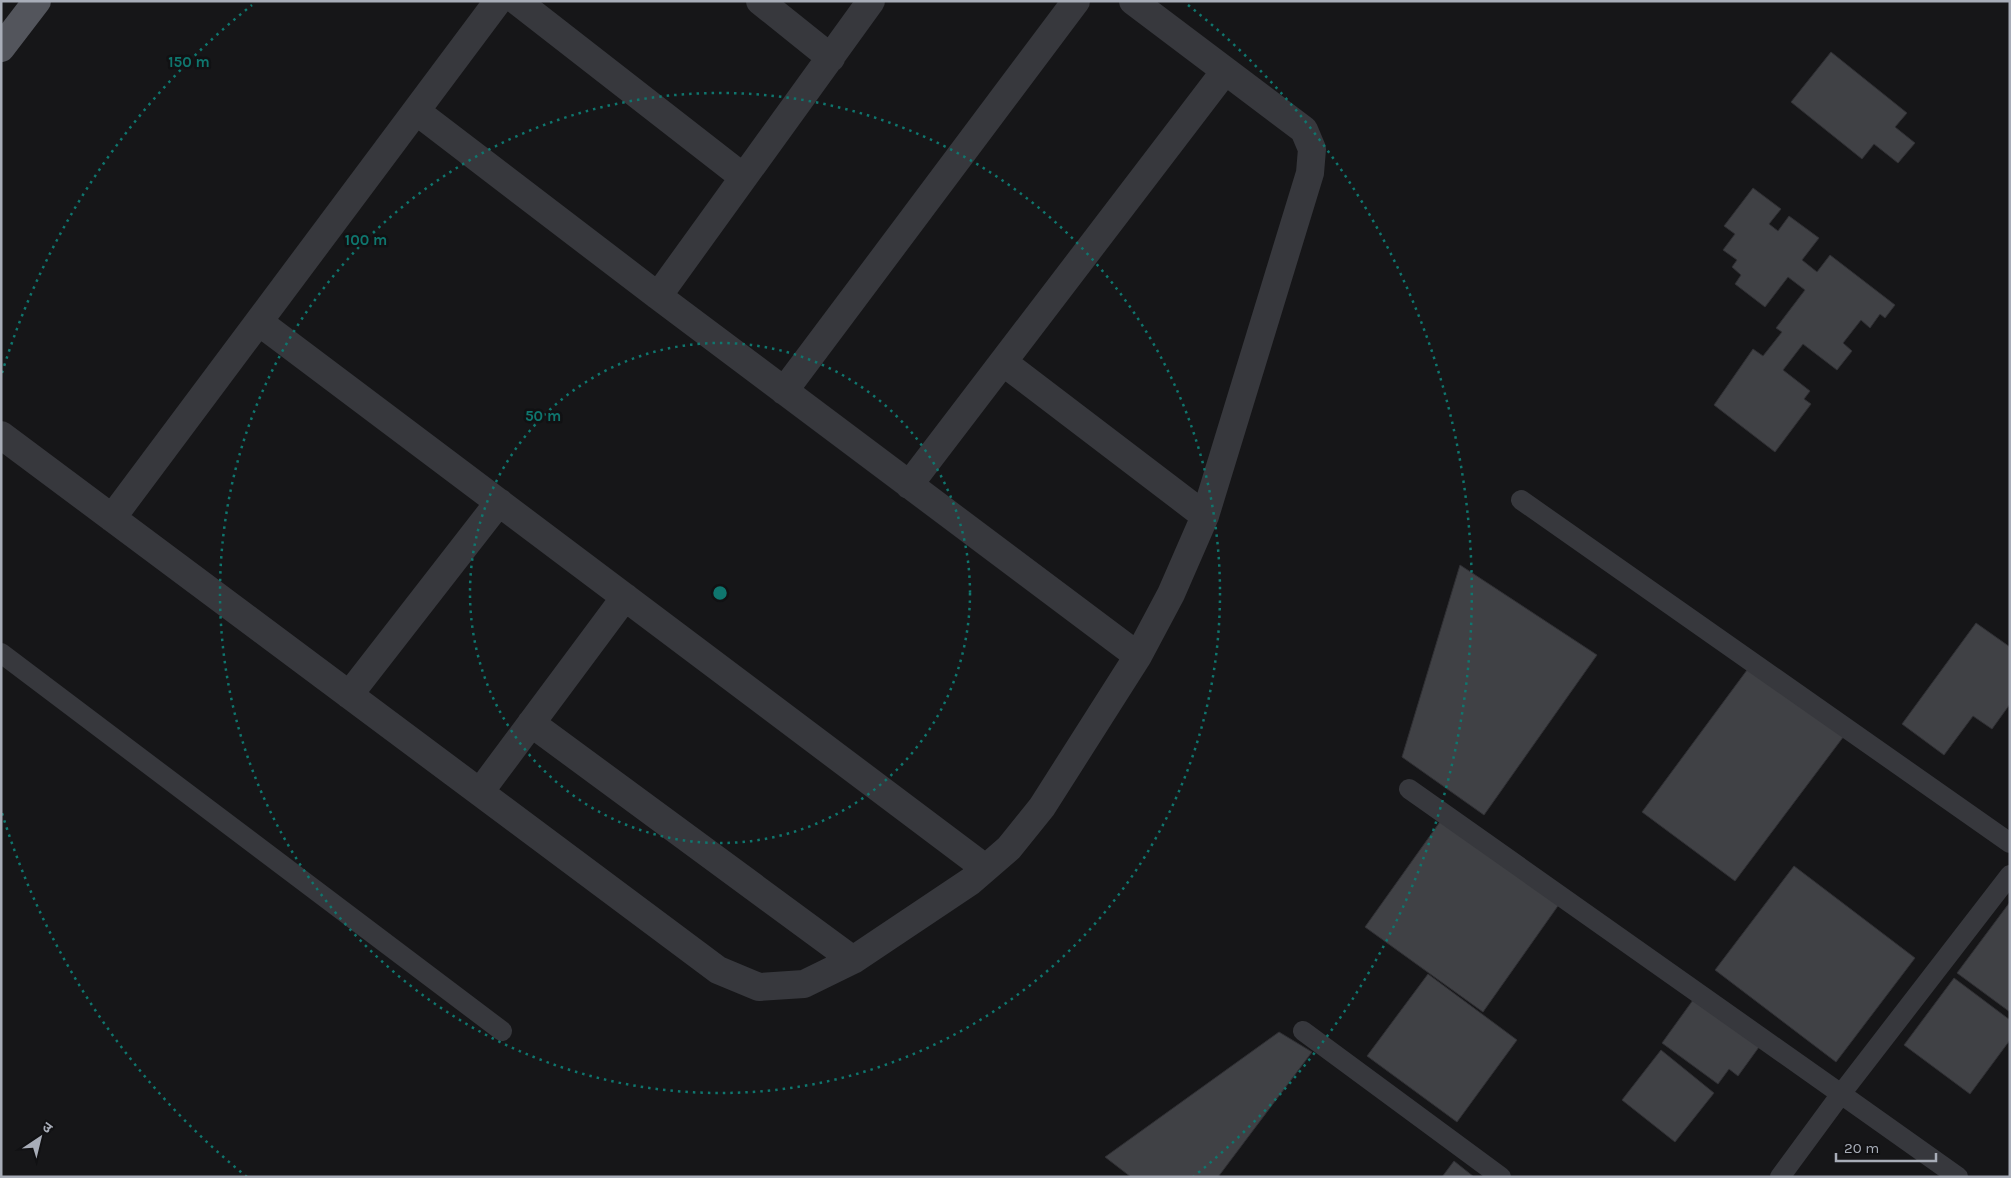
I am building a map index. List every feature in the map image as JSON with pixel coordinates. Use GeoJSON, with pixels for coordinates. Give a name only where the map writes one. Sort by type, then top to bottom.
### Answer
{"type":"FeatureCollection","features":[{"type":"Feature","properties":{"kind":"main road"},"geometry":{"type":"LineString","coordinates":[[1,48],[37,1]]}},
{"type":"Feature","properties":{"kind":"street"},"geometry":{"type":"LineString","coordinates":[[112,518],[498,1]]}},
{"type":"Feature","properties":{"kind":"street"},"geometry":{"type":"LineString","coordinates":[[517,1],[743,177]]}},
{"type":"Feature","properties":{"kind":"street"},"geometry":{"type":"LineString","coordinates":[[760,1],[831,58]]}},
{"type":"Feature","properties":{"kind":"street"},"geometry":{"type":"LineString","coordinates":[[658,296],[831,58],[870,1]]}},
{"type":"Feature","properties":{"kind":"street"},"geometry":{"type":"LineString","coordinates":[[784,391],[1076,1]]}},
{"type":"Feature","properties":{"kind":"street"},"geometry":{"type":"LineString","coordinates":[[1,435],[718,970],[759,987],[804,984],[853,960],[971,881],[1009,848],[1042,807],[1138,656],[1171,594],[1205,516],[1310,173],[1312,149],[1304,130],[1133,1]]}},
{"type":"Feature","properties":{"kind":"street"},"geometry":{"type":"LineString","coordinates":[[909,485],[1225,71]]}},
{"type":"Feature","properties":{"kind":"street"},"geometry":{"type":"LineString","coordinates":[[416,110],[658,296],[1138,656]]}},
{"type":"Feature","properties":{"kind":"street"},"geometry":{"type":"LineString","coordinates":[[259,322],[985,868]]}},
{"type":"Feature","properties":{"kind":"street"},"geometry":{"type":"LineString","coordinates":[[1003,362],[1205,516]]}},
{"type":"Feature","properties":{"kind":"street"},"geometry":{"type":"LineString","coordinates":[[349,694],[499,502]]}},
{"type":"Feature","properties":{"kind":"street"},"geometry":{"type":"LineString","coordinates":[[480,792],[625,597]]}},
{"type":"Feature","properties":{"kind":"street"},"geometry":{"type":"LineString","coordinates":[[531,723],[853,960]]}},
{"type":"Feature","properties":{"kind":"lane"},"geometry":{"type":"LineString","coordinates":[[1520,500],[2010,843]]}},
{"type":"Feature","properties":{"kind":"lane"},"geometry":{"type":"LineString","coordinates":[[1,653],[502,1031]]}},
{"type":"Feature","properties":{"kind":"lane"},"geometry":{"type":"LineString","coordinates":[[1409,789],[1958,1177]]}},
{"type":"Feature","properties":{"kind":"lane"},"geometry":{"type":"LineString","coordinates":[[1780,1177],[1841,1094],[2010,875]]}},
{"type":"Feature","properties":{"kind":"lane"},"geometry":{"type":"LineString","coordinates":[[1302,1031],[1501,1177]]}},
{"type":"Feature","properties":{"kind":"building"},"geometry":{"type":"Polygon","coordinates":[[[1831,52],[1907,113],[1895,127],[1915,143],[1898,163],[1874,144],[1862,159],[1791,102],[1831,52]]]}},
{"type":"Feature","properties":{"kind":"building"},"geometry":{"type":"Polygon","coordinates":[[[1753,188],[1781,209],[1769,224],[1778,231],[1789,216],[1819,238],[1802,260],[1817,272],[1830,255],[1895,305],[1885,318],[1880,314],[1870,328],[1861,320],[1843,343],[1852,351],[1837,370],[1803,344],[1783,370],[1810,391],[1804,399],[1811,404],[1775,452],[1714,405],[1753,349],[1763,356],[1782,332],[1776,328],[1805,290],[1788,277],[1765,307],[1735,284],[1741,275],[1732,267],[1737,260],[1723,250],[1735,234],[1724,226],[1753,188]]]}},
{"type":"Feature","properties":{"kind":"building"},"geometry":{"type":"Polygon","coordinates":[[[1460,565],[1597,655],[1484,815],[1402,757],[1460,565]]]}},
{"type":"Feature","properties":{"kind":"building"},"geometry":{"type":"Polygon","coordinates":[[[1976,623],[2010,647],[2010,704],[1992,729],[1973,716],[1944,755],[1902,724],[1976,623]]]}},
{"type":"Feature","properties":{"kind":"building"},"geometry":{"type":"Polygon","coordinates":[[[1750,666],[1844,736],[1735,881],[1642,812],[1750,666]]]}},
{"type":"Feature","properties":{"kind":"building"},"geometry":{"type":"Polygon","coordinates":[[[1442,819],[1560,903],[1483,1012],[1365,927],[1442,819]]]}},
{"type":"Feature","properties":{"kind":"building"},"geometry":{"type":"Polygon","coordinates":[[[1794,866],[1915,958],[1836,1062],[1715,970],[1794,866]]]}},
{"type":"Feature","properties":{"kind":"building"},"geometry":{"type":"Polygon","coordinates":[[[2010,902],[2010,1012],[1957,973],[2010,902]]]}},
{"type":"Feature","properties":{"kind":"building"},"geometry":{"type":"Polygon","coordinates":[[[1428,974],[1517,1040],[1457,1122],[1367,1056],[1428,974]]]}},
{"type":"Feature","properties":{"kind":"building"},"geometry":{"type":"Polygon","coordinates":[[[1954,978],[2010,1020],[2010,1040],[1970,1094],[1904,1045],[1954,978]]]}},
{"type":"Feature","properties":{"kind":"building"},"geometry":{"type":"Polygon","coordinates":[[[1693,1000],[1759,1047],[1738,1076],[1729,1069],[1718,1084],[1662,1043],[1693,1000]]]}},
{"type":"Feature","properties":{"kind":"building"},"geometry":{"type":"Polygon","coordinates":[[[1279,1032],[1312,1052],[1218,1177],[1131,1177],[1105,1157],[1279,1032]]]}},
{"type":"Feature","properties":{"kind":"building"},"geometry":{"type":"Polygon","coordinates":[[[1661,1050],[1714,1093],[1675,1142],[1622,1100],[1661,1050]]]}},
{"type":"Feature","properties":{"kind":"building"},"geometry":{"type":"Polygon","coordinates":[[[1454,1161],[1474,1177],[1442,1177],[1454,1161]]]}}]}
